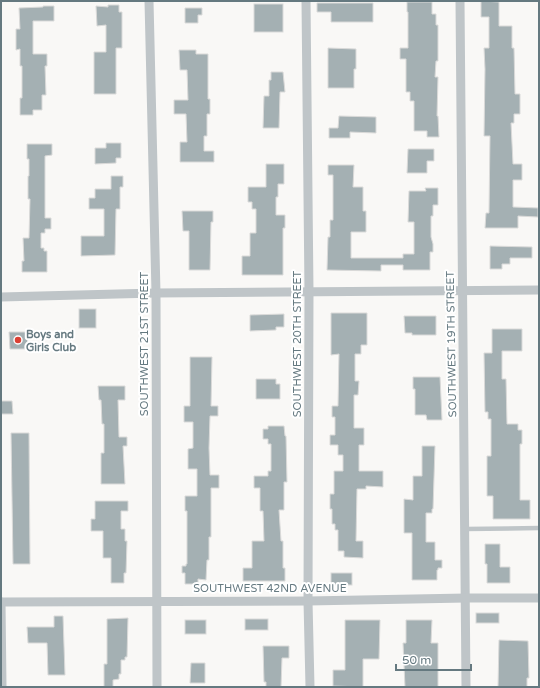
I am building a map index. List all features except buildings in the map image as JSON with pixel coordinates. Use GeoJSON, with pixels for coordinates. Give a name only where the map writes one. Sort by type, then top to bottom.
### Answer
{"type":"FeatureCollection","features":[{"type":"Feature","properties":{"kind":"street","name":"SOUTHWEST 21ST STREET"},"geometry":{"type":"LineString","coordinates":[[149,1],[156,293],[157,687]]}},
{"type":"Feature","properties":{"kind":"street","name":"SOUTHWEST 20TH STREET"},"geometry":{"type":"LineString","coordinates":[[306,1],[309,292],[308,601],[310,687]]}},
{"type":"Feature","properties":{"kind":"street","name":"SOUTHWEST 19TH STREET"},"geometry":{"type":"LineString","coordinates":[[460,1],[466,687]]}},
{"type":"Feature","properties":{"kind":"street"},"geometry":{"type":"LineString","coordinates":[[1,297],[156,293],[539,290]]}},
{"type":"Feature","properties":{"kind":"street","name":"SOUTHWEST 42ND AVENUE"},"geometry":{"type":"LineString","coordinates":[[1,602],[308,601],[539,598]]}},
{"type":"Feature","properties":{"kind":"street"},"geometry":{"type":"LineString","coordinates":[[1,602],[2,687]]}},
{"type":"Feature","properties":{"kind":"lane"},"geometry":{"type":"LineString","coordinates":[[465,529],[539,528]]}},
{"type":"Feature","properties":{"kind":"place","name":"Boys and Girls Club"},"geometry":{"type":"Point","coordinates":[18,340]}}]}
